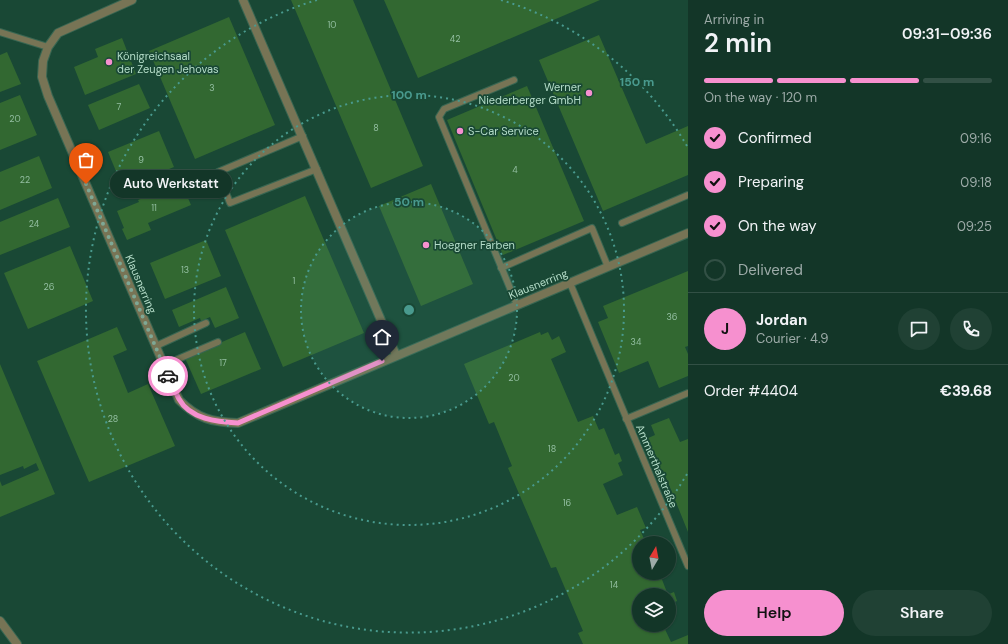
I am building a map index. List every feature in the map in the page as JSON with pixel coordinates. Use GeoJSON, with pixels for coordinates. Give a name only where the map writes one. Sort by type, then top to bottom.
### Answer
{"type":"FeatureCollection","features":[{"type":"Feature","properties":{"kind":"street","name":"Klausnerring"},"geometry":{"type":"LineString","coordinates":[[132,0],[58,33],[48,47],[43,61],[42,77],[48,96],[179,400],[189,410],[202,418],[218,422],[238,423],[688,233]]}},
{"type":"Feature","properties":{"kind":"street"},"geometry":{"type":"LineString","coordinates":[[243,0],[303,136],[396,355]]}},
{"type":"Feature","properties":{"kind":"street"},"geometry":{"type":"LineString","coordinates":[[0,621],[17,644]]}},
{"type":"Feature","properties":{"kind":"lane"},"geometry":{"type":"LineString","coordinates":[[0,32],[48,47]]}},
{"type":"Feature","properties":{"kind":"lane"},"geometry":{"type":"LineString","coordinates":[[514,80],[444,109],[439,117],[517,305]]}},
{"type":"Feature","properties":{"kind":"lane"},"geometry":{"type":"LineString","coordinates":[[303,136],[218,172],[230,203],[317,169]]}},
{"type":"Feature","properties":{"kind":"lane"},"geometry":{"type":"LineString","coordinates":[[622,223],[688,195]]}},
{"type":"Feature","properties":{"kind":"lane"},"geometry":{"type":"LineString","coordinates":[[501,268],[592,228],[608,267]]}},
{"type":"Feature","properties":{"kind":"lane","name":"Ammerthalstraße"},"geometry":{"type":"LineString","coordinates":[[570,283],[688,566]]}},
{"type":"Feature","properties":{"kind":"lane"},"geometry":{"type":"LineString","coordinates":[[156,346],[206,323]]}},
{"type":"Feature","properties":{"kind":"lane"},"geometry":{"type":"LineString","coordinates":[[164,365],[218,342]]}},
{"type":"Feature","properties":{"kind":"lane","name":"Ammerthalstraße"},"geometry":{"type":"LineString","coordinates":[[626,418],[688,393]]}},
{"type":"Feature","properties":{"kind":"building"},"geometry":{"type":"Polygon","coordinates":[[[291,0],[353,0],[423,166],[371,188],[291,0]]]}},
{"type":"Feature","properties":{"kind":"building"},"geometry":{"type":"Polygon","coordinates":[[[384,0],[600,0],[418,78],[384,0]]]}},
{"type":"Feature","properties":{"kind":"building"},"geometry":{"type":"Polygon","coordinates":[[[229,17],[275,125],[195,159],[149,51],[229,17]]]}},
{"type":"Feature","properties":{"kind":"building","name":"Werner Niederberger GmbH"},"geometry":{"type":"Polygon","coordinates":[[[599,35],[646,144],[688,126],[688,175],[603,211],[539,60],[599,35]]]}},
{"type":"Feature","properties":{"kind":"building","name":"Königreichsaal der Zeugen Jehovas"},"geometry":{"type":"Polygon","coordinates":[[[122,38],[136,74],[85,95],[74,67],[98,57],[95,49],[122,38]]]}},
{"type":"Feature","properties":{"kind":"building"},"geometry":{"type":"Polygon","coordinates":[[[7,52],[21,84],[0,92],[0,55],[7,52]]]}},
{"type":"Feature","properties":{"kind":"building"},"geometry":{"type":"Polygon","coordinates":[[[139,84],[150,108],[99,130],[88,105],[139,84]]]}},
{"type":"Feature","properties":{"kind":"building"},"geometry":{"type":"Polygon","coordinates":[[[527,86],[584,221],[503,255],[447,120],[527,86]]]}},
{"type":"Feature","properties":{"kind":"building"},"geometry":{"type":"Polygon","coordinates":[[[20,95],[37,135],[0,150],[0,103],[20,95]]]}},
{"type":"Feature","properties":{"kind":"building"},"geometry":{"type":"Polygon","coordinates":[[[159,131],[174,167],[123,188],[108,152],[159,131]]]}},
{"type":"Feature","properties":{"kind":"building"},"geometry":{"type":"Polygon","coordinates":[[[39,156],[52,188],[0,210],[0,172],[39,156]]]}},
{"type":"Feature","properties":{"kind":"building"},"geometry":{"type":"Polygon","coordinates":[[[181,182],[191,205],[148,223],[151,230],[127,240],[117,211],[139,202],[138,200],[181,182]]]}},
{"type":"Feature","properties":{"kind":"building","name":"Hoegner Farben"},"geometry":{"type":"Polygon","coordinates":[[[431,184],[473,284],[421,306],[379,206],[431,184]]]}},
{"type":"Feature","properties":{"kind":"building"},"geometry":{"type":"Polygon","coordinates":[[[305,196],[364,333],[283,367],[225,230],[305,196]]]}},
{"type":"Feature","properties":{"kind":"building"},"geometry":{"type":"Polygon","coordinates":[[[58,198],[70,227],[0,255],[0,222],[58,198]]]}},
{"type":"Feature","properties":{"kind":"building"},"geometry":{"type":"Polygon","coordinates":[[[206,240],[221,276],[165,299],[150,263],[206,240]]]}},
{"type":"Feature","properties":{"kind":"building"},"geometry":{"type":"Polygon","coordinates":[[[70,246],[93,301],[28,329],[4,273],[70,246]]]}},
{"type":"Feature","properties":{"kind":"building"},"geometry":{"type":"Polygon","coordinates":[[[688,271],[688,346],[685,347],[688,354],[688,376],[659,388],[648,361],[619,373],[598,322],[608,318],[603,306],[688,271]]]}},
{"type":"Feature","properties":{"kind":"building"},"geometry":{"type":"Polygon","coordinates":[[[226,287],[239,318],[215,328],[210,317],[201,321],[200,318],[179,327],[172,310],[226,287]]]}},
{"type":"Feature","properties":{"kind":"building"},"geometry":{"type":"Polygon","coordinates":[[[117,327],[127,350],[113,356],[128,393],[148,384],[175,446],[89,482],[37,361],[117,327]]]}},
{"type":"Feature","properties":{"kind":"building"},"geometry":{"type":"Polygon","coordinates":[[[245,332],[261,369],[201,394],[185,358],[245,332]]]}},
{"type":"Feature","properties":{"kind":"building"},"geometry":{"type":"Polygon","coordinates":[[[540,332],[541,335],[548,332],[552,340],[559,336],[566,352],[551,359],[578,422],[593,416],[599,430],[604,428],[615,455],[619,453],[622,461],[618,463],[623,475],[603,484],[617,515],[637,507],[646,528],[640,530],[643,536],[632,536],[632,580],[662,580],[665,588],[632,588],[632,632],[666,632],[671,642],[688,635],[688,644],[583,644],[578,633],[583,631],[556,567],[551,568],[508,468],[512,466],[494,422],[489,424],[464,364],[540,332]]]}},
{"type":"Feature","properties":{"kind":"building"},"geometry":{"type":"Polygon","coordinates":[[[0,364],[55,494],[0,517],[0,481],[2,486],[39,470],[36,463],[24,469],[23,466],[0,475],[0,364]]]}},
{"type":"Feature","properties":{"kind":"building"},"geometry":{"type":"Polygon","coordinates":[[[669,418],[680,442],[688,439],[688,532],[663,470],[659,470],[646,439],[655,435],[651,425],[669,418]]]}},
{"type":"Feature","properties":{"kind":"way so far"},"geometry":{"type":"LineString","coordinates":[[86,184],[168,376]]}},
{"type":"Feature","properties":{"kind":"place","name":"Königreichsaal der Zeugen Jehovas"},"geometry":{"type":"Point","coordinates":[109,62]}},
{"type":"Feature","properties":{"kind":"place","name":"Werner Niederberger GmbH"},"geometry":{"type":"Point","coordinates":[589,93]}},
{"type":"Feature","properties":{"kind":"place","name":"S-Car Service"},"geometry":{"type":"Point","coordinates":[460,131]}},
{"type":"Feature","properties":{"kind":"place","name":"Auto Werkstatt"},"geometry":{"type":"Point","coordinates":[86,184]}},
{"type":"Feature","properties":{"kind":"place","name":"Hoegner Farben"},"geometry":{"type":"Point","coordinates":[426,245]}},
{"type":"Feature","properties":{"kind":"route"},"geometry":{"type":"LineString","coordinates":[[168,376],[179,400],[189,410],[202,418],[218,422],[238,423],[382,361]]}}]}
